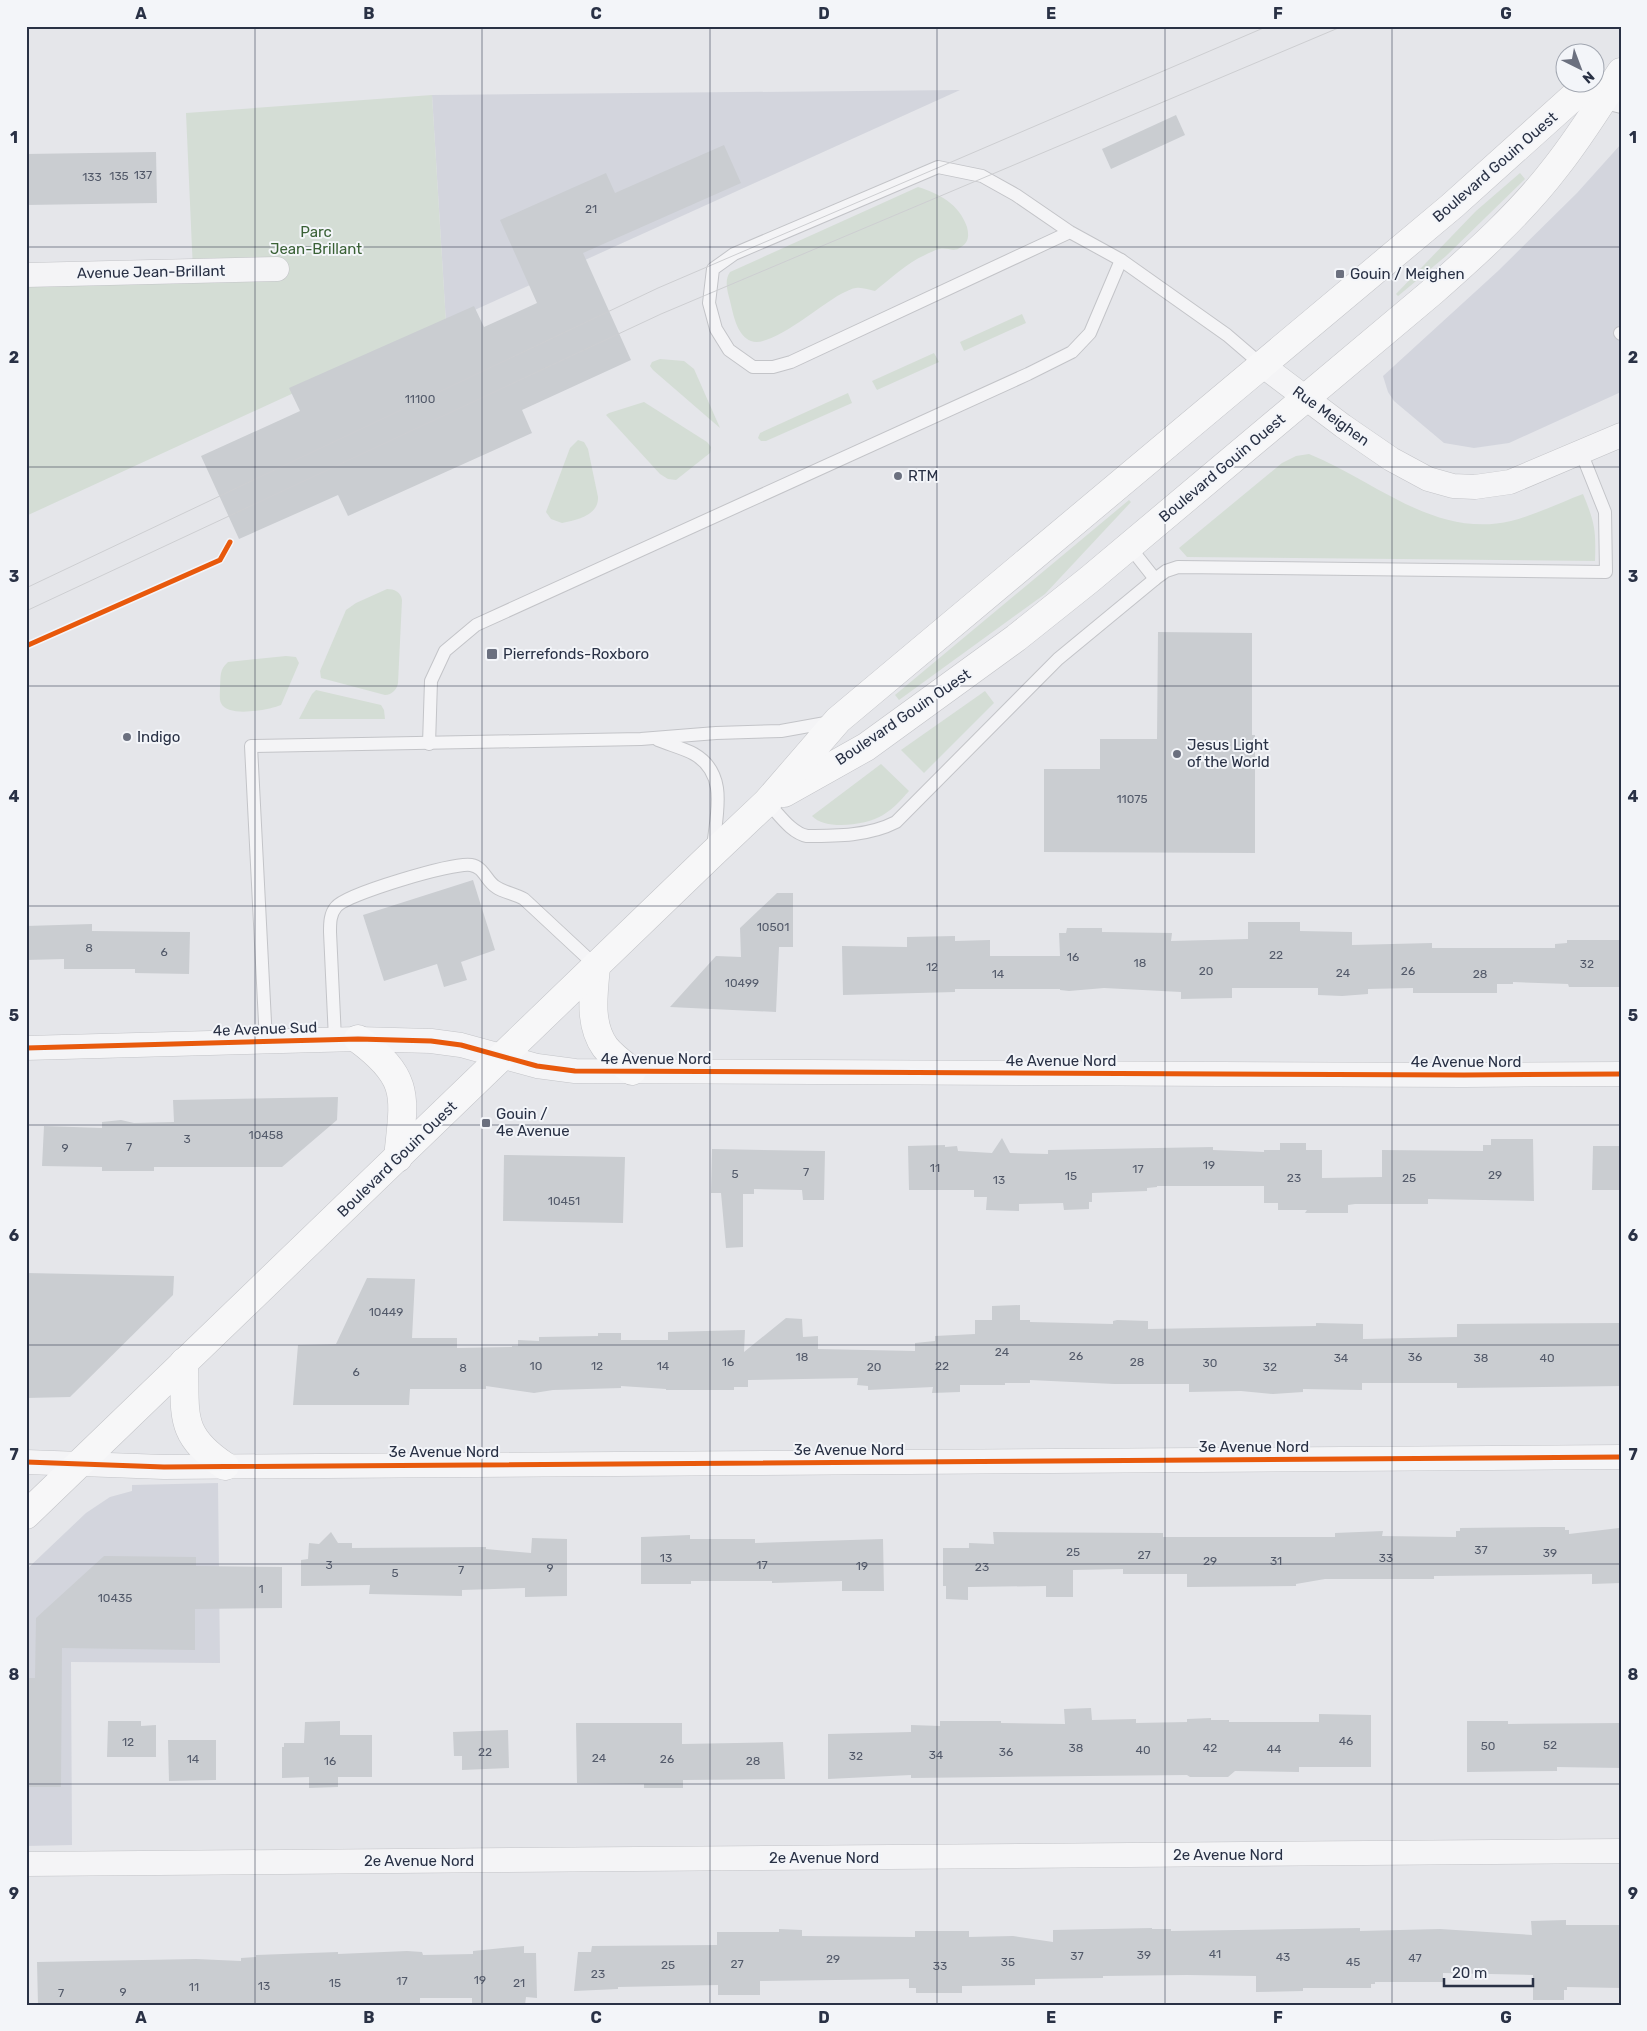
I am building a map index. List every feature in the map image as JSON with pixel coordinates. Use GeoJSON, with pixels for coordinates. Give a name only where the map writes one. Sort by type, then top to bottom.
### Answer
{"type":"FeatureCollection","features":[{"type":"Feature","properties":{"kind":"main road","name":"Boulevard Gouin Ouest"},"geometry":{"type":"LineString","coordinates":[[1604,86],[1621,52]]}},
{"type":"Feature","properties":{"kind":"main road","name":"Boulevard Gouin Ouest"},"geometry":{"type":"LineString","coordinates":[[1604,89],[1621,72]]}},
{"type":"Feature","properties":{"kind":"main road","name":"Boulevard Gouin Ouest"},"geometry":{"type":"LineString","coordinates":[[26,1515],[767,802],[838,720],[1452,206],[1601,92]]}},
{"type":"Feature","properties":{"kind":"main road","name":"Boulevard Gouin Ouest"},"geometry":{"type":"LineString","coordinates":[[767,802],[866,747],[1016,638],[1129,546],[1451,275],[1509,220],[1556,167],[1601,92]]}},
{"type":"Feature","properties":{"kind":"main road"},"geometry":{"type":"LineString","coordinates":[[596,966],[593,1008],[595,1023],[604,1045],[632,1071]]}},
{"type":"Feature","properties":{"kind":"main road"},"geometry":{"type":"LineString","coordinates":[[347,1039],[382,1059],[398,1080],[403,1099],[398,1158]]}},
{"type":"Feature","properties":{"kind":"main road"},"geometry":{"type":"LineString","coordinates":[[184,1362],[188,1428],[201,1448],[225,1466]]}},
{"type":"Feature","properties":{"kind":"street","name":"Avenue Jean-Brillant"},"geometry":{"type":"LineString","coordinates":[[26,275],[277,268]]}},
{"type":"Feature","properties":{"kind":"street","name":"Rue Meighen"},"geometry":{"type":"LineString","coordinates":[[1262,365],[1391,459],[1428,479],[1453,486],[1475,487],[1510,482],[1621,435]]}},
{"type":"Feature","properties":{"kind":"street","name":"4e Avenue Sud"},"geometry":{"type":"LineString","coordinates":[[26,1048],[347,1039],[450,1042],[503,1056]]}},
{"type":"Feature","properties":{"kind":"street","name":"4e Avenue Nord"},"geometry":{"type":"LineString","coordinates":[[503,1056],[548,1068],[632,1071],[1621,1074]]}},
{"type":"Feature","properties":{"kind":"street","name":"3e Avenue Nord"},"geometry":{"type":"LineString","coordinates":[[26,1462],[225,1466],[1621,1457]]}},
{"type":"Feature","properties":{"kind":"street","name":"2e Avenue Nord"},"geometry":{"type":"LineString","coordinates":[[26,1864],[1621,1851]]}},
{"type":"Feature","properties":{"kind":"lane","name":"Rue Meighen"},"geometry":{"type":"LineString","coordinates":[[1070,232],[791,362],[773,367],[753,367],[729,350],[716,329],[709,303],[714,269],[734,254],[938,167],[982,176],[1016,195],[1070,232],[1121,260],[1227,335],[1262,365]]}},
{"type":"Feature","properties":{"kind":"lane"},"geometry":{"type":"LineString","coordinates":[[429,744],[431,680],[445,651],[476,625],[1072,352],[1090,332],[1121,260]]}},
{"type":"Feature","properties":{"kind":"lane"},"geometry":{"type":"LineString","coordinates":[[767,802],[792,829],[801,835],[807,836],[858,834],[877,830],[896,822],[1058,659],[1155,578],[1166,571],[1178,567],[1606,572],[1604,512],[1581,452]]}},
{"type":"Feature","properties":{"kind":"lane"},"geometry":{"type":"LineString","coordinates":[[1129,546],[1155,578]]}},
{"type":"Feature","properties":{"kind":"lane"},"geometry":{"type":"LineString","coordinates":[[266,1042],[251,746],[653,739],[716,733],[781,731],[838,720]]}},
{"type":"Feature","properties":{"kind":"lane"},"geometry":{"type":"LineString","coordinates":[[653,739],[692,753],[700,758],[713,772],[718,795],[712,854]]}},
{"type":"Feature","properties":{"kind":"lane"},"geometry":{"type":"LineString","coordinates":[[347,1039],[330,932],[330,920],[336,906],[355,895],[446,867],[474,865],[485,874],[495,887],[512,892],[524,899],[596,966]]}},
{"type":"Feature","properties":{"kind":"shaded area"},"geometry":{"type":"Polygon","coordinates":[[[960,90],[446,323],[432,95],[960,90]]]}},
{"type":"Feature","properties":{"kind":"shaded area"},"geometry":{"type":"Polygon","coordinates":[[[1621,144],[1621,392],[1509,443],[1474,448],[1444,443],[1394,401],[1388,392],[1383,376],[1498,271],[1577,193],[1621,144]]]}},
{"type":"Feature","properties":{"kind":"shaded area"},"geometry":{"type":"Polygon","coordinates":[[[218,1483],[220,1663],[71,1662],[72,1845],[26,1846],[26,1570],[86,1513],[110,1497],[132,1491],[132,1485],[218,1483]]]}},
{"type":"Feature","properties":{"kind":"green space","name":"Parc Jean-Brillant"},"geometry":{"type":"Polygon","coordinates":[[[432,95],[446,323],[26,516],[26,275],[193,271],[186,113],[432,95]]]}},
{"type":"Feature","properties":{"kind":"green space"},"geometry":{"type":"Polygon","coordinates":[[[1520,173],[1525,179],[1446,256],[1398,296],[1396,294],[1476,211],[1520,173]]]}},
{"type":"Feature","properties":{"kind":"green space"},"geometry":{"type":"Polygon","coordinates":[[[918,187],[948,201],[959,212],[968,230],[968,238],[964,245],[956,250],[937,249],[918,258],[875,291],[853,288],[772,338],[760,342],[751,341],[743,335],[735,321],[728,293],[727,280],[730,272],[918,187]]]}},
{"type":"Feature","properties":{"kind":"green space"},"geometry":{"type":"Polygon","coordinates":[[[1022,314],[1026,323],[964,351],[960,342],[1022,314]]]}},
{"type":"Feature","properties":{"kind":"green space"},"geometry":{"type":"Polygon","coordinates":[[[934,353],[939,362],[877,390],[872,381],[934,353]]]}},
{"type":"Feature","properties":{"kind":"green space"},"geometry":{"type":"Polygon","coordinates":[[[660,359],[684,361],[694,369],[720,428],[653,370],[650,366],[652,362],[660,359]]]}},
{"type":"Feature","properties":{"kind":"green space"},"geometry":{"type":"Polygon","coordinates":[[[848,393],[852,403],[766,441],[761,441],[758,438],[760,433],[848,393]]]}},
{"type":"Feature","properties":{"kind":"green space"},"geometry":{"type":"Polygon","coordinates":[[[644,402],[707,442],[711,447],[710,453],[676,480],[668,479],[660,474],[606,415],[644,402]]]}},
{"type":"Feature","properties":{"kind":"green space"},"geometry":{"type":"Polygon","coordinates":[[[578,440],[584,442],[588,449],[598,497],[597,503],[595,508],[586,516],[562,523],[551,519],[546,512],[570,448],[578,440]]]}},
{"type":"Feature","properties":{"kind":"green space"},"geometry":{"type":"Polygon","coordinates":[[[1309,454],[1406,504],[1431,515],[1457,522],[1483,524],[1511,521],[1583,494],[1594,527],[1595,561],[1187,557],[1179,548],[1282,463],[1296,456],[1309,454]]]}},
{"type":"Feature","properties":{"kind":"green space"},"geometry":{"type":"Polygon","coordinates":[[[1129,500],[1131,502],[1045,594],[899,700],[895,695],[1129,500]]]}},
{"type":"Feature","properties":{"kind":"green space"},"geometry":{"type":"Polygon","coordinates":[[[387,589],[397,592],[402,600],[398,683],[395,689],[392,693],[385,695],[321,678],[320,671],[346,610],[356,603],[387,589]]]}},
{"type":"Feature","properties":{"kind":"green space"},"geometry":{"type":"Polygon","coordinates":[[[286,656],[296,657],[299,663],[281,705],[258,711],[239,712],[225,708],[221,703],[221,673],[228,662],[286,656]]]}},
{"type":"Feature","properties":{"kind":"green space"},"geometry":{"type":"Polygon","coordinates":[[[316,690],[381,705],[384,710],[385,719],[299,719],[316,690]]]}},
{"type":"Feature","properties":{"kind":"green space"},"geometry":{"type":"Polygon","coordinates":[[[985,691],[994,703],[924,773],[901,750],[985,691]]]}},
{"type":"Feature","properties":{"kind":"green space"},"geometry":{"type":"Polygon","coordinates":[[[881,764],[909,791],[890,810],[876,819],[847,825],[827,824],[818,821],[812,816],[881,764]]]}},
{"type":"Feature","properties":{"kind":"building"},"geometry":{"type":"Polygon","coordinates":[[[1176,115],[1185,135],[1111,169],[1102,149],[1176,115]]]}},
{"type":"Feature","properties":{"kind":"building"},"geometry":{"type":"Polygon","coordinates":[[[724,145],[741,183],[583,253],[631,360],[522,410],[532,433],[348,516],[338,495],[239,539],[201,456],[300,411],[289,388],[474,306],[484,327],[537,303],[500,220],[606,173],[615,193],[724,145]]]}},
{"type":"Feature","properties":{"kind":"building"},"geometry":{"type":"Polygon","coordinates":[[[156,152],[157,203],[26,205],[26,154],[156,152]]]}},
{"type":"Feature","properties":{"kind":"building","name":"Jesus Light of the World"},"geometry":{"type":"Polygon","coordinates":[[[1158,632],[1252,633],[1252,735],[1255,735],[1255,853],[1044,852],[1044,769],[1100,769],[1100,739],[1157,739],[1158,632]]]}},
{"type":"Feature","properties":{"kind":"building"},"geometry":{"type":"Polygon","coordinates":[[[473,880],[495,950],[461,962],[467,980],[444,987],[437,964],[384,981],[363,915],[473,880]]]}},
{"type":"Feature","properties":{"kind":"building"},"geometry":{"type":"Polygon","coordinates":[[[777,893],[793,893],[793,947],[779,947],[776,1012],[670,1007],[716,956],[741,957],[740,928],[777,893]]]}},
{"type":"Feature","properties":{"kind":"building"},"geometry":{"type":"Polygon","coordinates":[[[1248,922],[1300,922],[1300,931],[1352,932],[1352,945],[1432,943],[1432,948],[1555,948],[1555,944],[1567,943],[1567,940],[1621,940],[1621,987],[1569,987],[1568,984],[1513,982],[1513,984],[1497,984],[1497,993],[1413,993],[1413,988],[1368,989],[1368,994],[1342,996],[1318,995],[1318,988],[1232,988],[1232,998],[1181,999],[1181,992],[1104,988],[1069,991],[1060,989],[955,989],[955,992],[843,995],[842,946],[907,947],[907,937],[955,936],[955,941],[990,940],[990,956],[1060,956],[1059,933],[1066,933],[1067,928],[1102,928],[1102,932],[1172,933],[1171,941],[1248,939],[1248,922]]]}},
{"type":"Feature","properties":{"kind":"building"},"geometry":{"type":"Polygon","coordinates":[[[92,924],[92,931],[190,932],[189,974],[135,973],[135,969],[64,969],[64,959],[26,960],[26,926],[92,924]]]}},
{"type":"Feature","properties":{"kind":"building"},"geometry":{"type":"Polygon","coordinates":[[[338,1097],[337,1120],[282,1167],[154,1167],[154,1171],[102,1171],[102,1167],[42,1166],[44,1126],[102,1128],[102,1122],[121,1120],[134,1123],[174,1122],[173,1100],[338,1097]]]}},
{"type":"Feature","properties":{"kind":"building"},"geometry":{"type":"Polygon","coordinates":[[[1002,1138],[1010,1153],[1048,1154],[1048,1150],[1213,1147],[1213,1150],[1264,1152],[1264,1150],[1280,1150],[1280,1143],[1306,1143],[1306,1150],[1322,1150],[1322,1178],[1382,1177],[1382,1150],[1483,1151],[1483,1145],[1491,1145],[1491,1139],[1533,1139],[1534,1201],[1428,1199],[1428,1204],[1355,1204],[1348,1205],[1348,1213],[1305,1213],[1307,1210],[1278,1210],[1278,1203],[1264,1203],[1264,1186],[1157,1186],[1147,1188],[1147,1191],[1092,1193],[1092,1202],[1089,1202],[1089,1209],[1064,1210],[1063,1203],[1019,1204],[1019,1211],[986,1210],[987,1197],[974,1197],[974,1190],[909,1190],[908,1146],[957,1146],[958,1151],[992,1153],[1002,1138]]]}},
{"type":"Feature","properties":{"kind":"building"},"geometry":{"type":"Polygon","coordinates":[[[1593,1146],[1621,1146],[1621,1190],[1592,1190],[1593,1146]]]}},
{"type":"Feature","properties":{"kind":"building"},"geometry":{"type":"Polygon","coordinates":[[[712,1149],[825,1151],[824,1200],[803,1200],[802,1190],[754,1189],[754,1194],[743,1194],[743,1247],[726,1248],[721,1193],[711,1193],[712,1149]]]}},
{"type":"Feature","properties":{"kind":"building"},"geometry":{"type":"Polygon","coordinates":[[[504,1155],[625,1157],[623,1223],[503,1221],[504,1155]]]}},
{"type":"Feature","properties":{"kind":"building"},"geometry":{"type":"Polygon","coordinates":[[[26,1273],[174,1276],[173,1295],[70,1397],[26,1398],[26,1273]]]}},
{"type":"Feature","properties":{"kind":"building"},"geometry":{"type":"Polygon","coordinates":[[[367,1278],[415,1279],[412,1338],[457,1338],[457,1348],[512,1347],[518,1346],[518,1340],[539,1341],[539,1337],[598,1336],[598,1333],[621,1333],[621,1340],[668,1340],[668,1332],[745,1330],[744,1352],[786,1318],[802,1319],[803,1337],[818,1336],[818,1349],[915,1351],[915,1343],[935,1341],[935,1336],[975,1334],[975,1320],[992,1320],[992,1306],[1020,1305],[1020,1320],[1030,1320],[1030,1322],[1113,1324],[1113,1321],[1117,1320],[1148,1321],[1148,1329],[1316,1326],[1316,1323],[1363,1324],[1363,1339],[1457,1337],[1457,1324],[1621,1323],[1621,1386],[1457,1388],[1457,1383],[1362,1383],[1362,1390],[1303,1389],[1303,1392],[1273,1394],[1241,1391],[1189,1392],[1189,1384],[1114,1384],[1030,1380],[1030,1383],[1005,1383],[1005,1385],[960,1385],[960,1392],[932,1393],[933,1387],[868,1390],[868,1386],[857,1385],[858,1378],[748,1380],[748,1387],[734,1387],[734,1390],[666,1390],[621,1386],[621,1388],[553,1390],[534,1393],[486,1386],[486,1389],[410,1389],[409,1405],[293,1405],[298,1345],[336,1344],[367,1278]]]}},
{"type":"Feature","properties":{"kind":"building"},"geometry":{"type":"Polygon","coordinates":[[[1565,1527],[1565,1530],[1569,1530],[1569,1534],[1619,1528],[1621,1583],[1592,1584],[1592,1574],[1434,1576],[1434,1579],[1325,1579],[1296,1584],[1296,1586],[1187,1587],[1187,1574],[1123,1574],[1123,1569],[1073,1570],[1073,1597],[1046,1597],[1046,1586],[968,1587],[968,1600],[946,1599],[946,1586],[943,1586],[943,1548],[969,1548],[969,1543],[994,1544],[993,1532],[1163,1533],[1163,1537],[1335,1537],[1335,1533],[1383,1531],[1382,1536],[1456,1537],[1456,1531],[1460,1531],[1460,1528],[1565,1527]]]}},
{"type":"Feature","properties":{"kind":"building"},"geometry":{"type":"Polygon","coordinates":[[[331,1532],[338,1543],[352,1543],[352,1548],[486,1547],[486,1549],[531,1553],[532,1538],[567,1539],[567,1596],[525,1597],[525,1588],[462,1590],[462,1596],[369,1594],[370,1585],[301,1586],[301,1560],[308,1559],[309,1543],[319,1544],[331,1532]]]}},
{"type":"Feature","properties":{"kind":"building"},"geometry":{"type":"Polygon","coordinates":[[[690,1535],[690,1539],[755,1539],[755,1543],[883,1539],[884,1591],[842,1591],[842,1581],[772,1583],[772,1581],[691,1581],[691,1584],[641,1584],[641,1537],[690,1535]]]}},
{"type":"Feature","properties":{"kind":"building"},"geometry":{"type":"Polygon","coordinates":[[[104,1556],[196,1557],[196,1566],[282,1567],[282,1608],[195,1609],[195,1650],[62,1648],[61,1787],[26,1787],[26,1678],[35,1678],[36,1618],[104,1556]]]}},
{"type":"Feature","properties":{"kind":"building"},"geometry":{"type":"Polygon","coordinates":[[[1091,1708],[1092,1720],[1136,1719],[1136,1723],[1187,1722],[1187,1719],[1211,1718],[1211,1720],[1229,1720],[1229,1722],[1319,1722],[1319,1714],[1371,1715],[1371,1767],[1299,1767],[1299,1772],[1235,1771],[1228,1777],[1190,1777],[1187,1775],[911,1778],[911,1775],[828,1779],[828,1734],[911,1732],[911,1725],[940,1726],[940,1721],[1065,1724],[1064,1709],[1091,1708]]]}},
{"type":"Feature","properties":{"kind":"building"},"geometry":{"type":"Polygon","coordinates":[[[108,1721],[141,1721],[141,1726],[156,1725],[156,1757],[107,1757],[108,1721]]]}},
{"type":"Feature","properties":{"kind":"building"},"geometry":{"type":"Polygon","coordinates":[[[340,1721],[340,1735],[372,1735],[372,1777],[338,1777],[338,1787],[309,1788],[309,1777],[282,1778],[282,1747],[284,1747],[284,1743],[304,1743],[305,1722],[340,1721]]]}},
{"type":"Feature","properties":{"kind":"building"},"geometry":{"type":"Polygon","coordinates":[[[1467,1721],[1508,1721],[1508,1724],[1621,1723],[1621,1768],[1557,1767],[1557,1771],[1467,1772],[1467,1721]]]}},
{"type":"Feature","properties":{"kind":"building"},"geometry":{"type":"Polygon","coordinates":[[[576,1723],[682,1723],[682,1744],[783,1742],[785,1779],[683,1780],[683,1788],[644,1788],[644,1784],[577,1783],[576,1723]]]}},
{"type":"Feature","properties":{"kind":"building"},"geometry":{"type":"Polygon","coordinates":[[[508,1730],[509,1768],[462,1770],[462,1756],[454,1756],[453,1732],[508,1730]]]}},
{"type":"Feature","properties":{"kind":"building"},"geometry":{"type":"Polygon","coordinates":[[[168,1740],[216,1740],[216,1780],[169,1781],[168,1740]]]}},
{"type":"Feature","properties":{"kind":"building"},"geometry":{"type":"Polygon","coordinates":[[[1566,1920],[1566,1925],[1621,1925],[1621,1988],[1567,1987],[1567,1990],[1564,1990],[1564,2000],[1533,2000],[1533,1975],[1443,1973],[1443,1982],[1375,1982],[1375,1984],[1371,1984],[1371,1988],[1303,1988],[1303,1991],[1256,1992],[1256,1976],[1187,1975],[1035,1979],[1035,1985],[962,1986],[962,1993],[916,1993],[916,1988],[909,1988],[909,1979],[760,1981],[760,1995],[718,1995],[718,1985],[618,1987],[618,1989],[574,1991],[578,1952],[591,1952],[592,1946],[717,1945],[717,1932],[779,1932],[779,1929],[802,1930],[802,1936],[915,1937],[915,1931],[969,1931],[969,1937],[1013,1936],[1053,1942],[1053,1930],[1152,1928],[1171,1929],[1171,1931],[1360,1928],[1360,1931],[1440,1929],[1532,1935],[1531,1921],[1566,1920]]]}},
{"type":"Feature","properties":{"kind":"building"},"geometry":{"type":"Polygon","coordinates":[[[524,1946],[524,1953],[536,1953],[537,1998],[526,1997],[525,2005],[472,2005],[472,1998],[420,1998],[420,2005],[38,2005],[37,1962],[196,1959],[241,1961],[241,1958],[256,1957],[256,1955],[338,1952],[338,1954],[407,1951],[422,1952],[423,1955],[473,1954],[473,1951],[524,1946]]]}},
{"type":"Feature","properties":{"kind":"tram line"},"geometry":{"type":"LineString","coordinates":[[26,588],[658,288],[1268,26]]}},
{"type":"Feature","properties":{"kind":"tram line"},"geometry":{"type":"LineString","coordinates":[[26,611],[661,314],[1343,26]]}},
{"type":"Feature","properties":{"kind":"cycle path"},"geometry":{"type":"LineString","coordinates":[[26,646],[220,560],[230,542]]}},
{"type":"Feature","properties":{"kind":"cycle path"},"geometry":{"type":"LineString","coordinates":[[26,1048],[358,1039],[431,1041],[461,1045],[537,1066],[575,1071],[1621,1074]]}},
{"type":"Feature","properties":{"kind":"cycle path"},"geometry":{"type":"LineString","coordinates":[[26,1462],[164,1467],[1621,1457]]}},
{"type":"Feature","properties":{"kind":"place","name":"Gouin / Meighen"},"geometry":{"type":"Point","coordinates":[1340,274]}},
{"type":"Feature","properties":{"kind":"place","name":"RTM"},"geometry":{"type":"Point","coordinates":[898,476]}},
{"type":"Feature","properties":{"kind":"place","name":"Pierrefonds-Roxboro"},"geometry":{"type":"Point","coordinates":[492,654]}},
{"type":"Feature","properties":{"kind":"place","name":"Indigo"},"geometry":{"type":"Point","coordinates":[127,737]}},
{"type":"Feature","properties":{"kind":"place","name":"Jesus Light of the World"},"geometry":{"type":"Point","coordinates":[1177,754]}},
{"type":"Feature","properties":{"kind":"place","name":"Gouin / 4e Avenue"},"geometry":{"type":"Point","coordinates":[486,1123]}}]}
